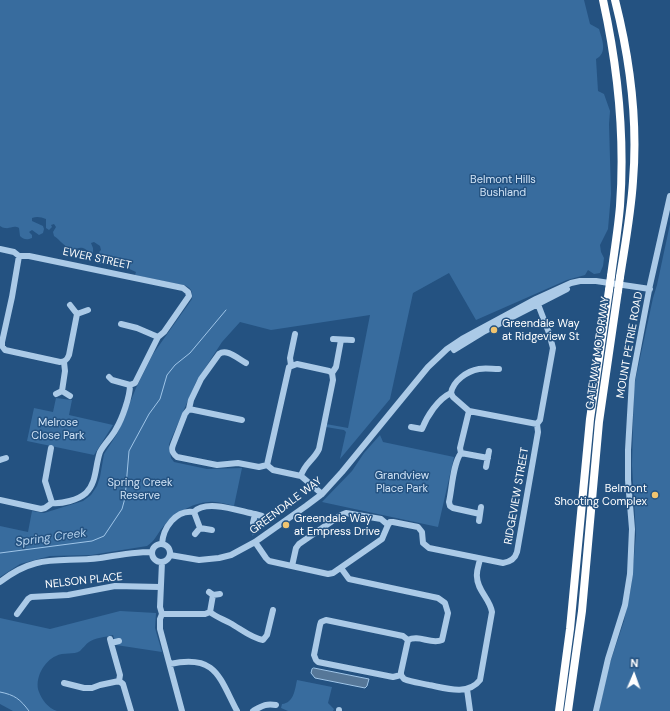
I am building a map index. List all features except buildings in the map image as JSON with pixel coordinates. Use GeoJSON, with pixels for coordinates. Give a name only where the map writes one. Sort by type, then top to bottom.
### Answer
{"type":"FeatureCollection","features":[{"type":"Feature","properties":{"kind":"highway","name":"GATEWAY MOTORWAY"},"geometry":{"type":"LineString","coordinates":[[559,711],[570,629],[590,419],[620,206],[621,140],[615,63],[603,0]]}},
{"type":"Feature","properties":{"kind":"highway","name":"GATEWAY MOTORWAY"},"geometry":{"type":"LineString","coordinates":[[568,711],[582,611],[599,422],[630,209],[634,167],[634,132],[629,68],[616,0]]}},
{"type":"Feature","properties":{"kind":"street","name":"MOUNT PETRIE ROAD"},"geometry":{"type":"LineString","coordinates":[[596,711],[608,659],[625,605],[630,574],[632,543],[628,480],[632,380],[670,196]]}},
{"type":"Feature","properties":{"kind":"street","name":"EWER STREET"},"geometry":{"type":"LineString","coordinates":[[0,249],[14,252],[19,256],[29,256],[183,288],[188,292],[188,299],[158,338]]}},
{"type":"Feature","properties":{"kind":"street"},"geometry":{"type":"LineString","coordinates":[[19,256],[1,346],[8,352],[64,362]]}},
{"type":"Feature","properties":{"kind":"street","name":"GREENDALE WAY"},"geometry":{"type":"LineString","coordinates":[[170,555],[191,559],[212,559],[237,552],[255,542],[322,494],[418,380],[449,353],[537,301],[587,281],[650,290]]}},
{"type":"Feature","properties":{"kind":"street","name":"RIDGEVIEW STREET"},"geometry":{"type":"LineString","coordinates":[[388,525],[390,522],[393,522],[418,527],[422,532],[423,543],[426,547],[503,563],[508,562],[516,556],[538,432],[537,424],[540,420],[553,348],[537,301]]}},
{"type":"Feature","properties":{"kind":"street"},"geometry":{"type":"LineString","coordinates":[[70,305],[77,314],[69,355],[67,360],[64,362],[65,371],[59,393],[70,396]]}},
{"type":"Feature","properties":{"kind":"street"},"geometry":{"type":"LineString","coordinates":[[77,314],[88,310]]}},
{"type":"Feature","properties":{"kind":"street"},"geometry":{"type":"LineString","coordinates":[[109,377],[112,380],[130,385],[135,383],[158,338],[137,328],[121,324]]}},
{"type":"Feature","properties":{"kind":"street"},"geometry":{"type":"LineString","coordinates":[[267,465],[288,369],[291,365],[290,358],[295,334]]}},
{"type":"Feature","properties":{"kind":"street"},"geometry":{"type":"LineString","coordinates":[[333,339],[352,340]]}},
{"type":"Feature","properties":{"kind":"street"},"geometry":{"type":"LineString","coordinates":[[301,476],[304,467],[316,455],[319,449],[333,380],[332,374],[336,368],[341,340]]}},
{"type":"Feature","properties":{"kind":"street"},"geometry":{"type":"LineString","coordinates":[[246,363],[227,352],[221,352],[201,379],[190,400],[189,409],[185,414],[172,451],[177,457],[217,465],[238,463],[258,467],[267,465]]}},
{"type":"Feature","properties":{"kind":"street"},"geometry":{"type":"LineString","coordinates":[[291,365],[297,364],[326,370],[332,374]]}},
{"type":"Feature","properties":{"kind":"street"},"geometry":{"type":"LineString","coordinates":[[499,369],[478,369],[465,375],[453,386],[451,393],[453,397],[469,411],[537,424]]}},
{"type":"Feature","properties":{"kind":"street"},"geometry":{"type":"LineString","coordinates":[[0,500],[41,509],[52,503],[59,504],[80,497],[86,493],[94,478],[101,451],[117,429],[130,394],[130,385]]}},
{"type":"Feature","properties":{"kind":"street"},"geometry":{"type":"LineString","coordinates":[[411,427],[422,429],[428,416],[446,395],[451,393]]}},
{"type":"Feature","properties":{"kind":"street"},"geometry":{"type":"LineString","coordinates":[[189,409],[242,420]]}},
{"type":"Feature","properties":{"kind":"street"},"geometry":{"type":"LineString","coordinates":[[469,411],[467,414],[460,448],[461,453],[458,456],[449,502],[450,506],[453,508],[481,511],[479,521]]}},
{"type":"Feature","properties":{"kind":"street"},"geometry":{"type":"LineString","coordinates":[[51,448],[51,461],[45,482],[52,503]]}},
{"type":"Feature","properties":{"kind":"street"},"geometry":{"type":"LineString","coordinates":[[461,453],[489,455],[486,467]]}},
{"type":"Feature","properties":{"kind":"street"},"geometry":{"type":"LineString","coordinates":[[267,465],[273,470],[301,476],[322,494]]}},
{"type":"Feature","properties":{"kind":"street"},"geometry":{"type":"LineString","coordinates":[[162,544],[163,533],[166,527],[182,513],[194,512],[198,508],[208,506],[262,516]]}},
{"type":"Feature","properties":{"kind":"street"},"geometry":{"type":"LineString","coordinates":[[194,512],[200,528]]}},
{"type":"Feature","properties":{"kind":"street"},"geometry":{"type":"LineString","coordinates":[[255,542],[269,561],[328,574],[341,568],[382,540],[388,525],[381,519],[351,513],[341,515],[296,548],[292,566]]}},
{"type":"Feature","properties":{"kind":"street"},"geometry":{"type":"LineString","coordinates":[[253,523],[255,514]]}},
{"type":"Feature","properties":{"kind":"street"},"geometry":{"type":"LineString","coordinates":[[200,528],[212,530]]}},
{"type":"Feature","properties":{"kind":"street"},"geometry":{"type":"LineString","coordinates":[[195,534],[200,528]]}},
{"type":"Feature","properties":{"kind":"street"},"geometry":{"type":"LineString","coordinates":[[162,544],[169,549],[170,555],[167,560],[162,562],[154,559],[152,552],[155,547],[162,544]]}},
{"type":"Feature","properties":{"kind":"street"},"geometry":{"type":"LineString","coordinates":[[0,582],[14,572],[41,561],[99,558],[134,552],[152,552]]}},
{"type":"Feature","properties":{"kind":"street"},"geometry":{"type":"LineString","coordinates":[[408,640],[403,636],[326,620],[321,622],[314,655],[318,662],[393,677],[401,676],[408,681],[452,690],[468,688],[476,684],[480,680],[492,616],[490,604],[477,579],[480,559]]}},
{"type":"Feature","properties":{"kind":"street"},"geometry":{"type":"LineString","coordinates":[[162,562],[160,587],[160,607],[162,614],[160,619],[160,629],[182,711]]}},
{"type":"Feature","properties":{"kind":"street"},"geometry":{"type":"LineString","coordinates":[[341,568],[349,579],[438,598],[445,603],[448,613],[442,640],[434,642],[415,638],[408,640]]}},
{"type":"Feature","properties":{"kind":"street","name":"NELSON PLACE"},"geometry":{"type":"LineString","coordinates":[[17,614],[31,597],[68,595],[115,586],[160,587]]}},
{"type":"Feature","properties":{"kind":"street"},"geometry":{"type":"LineString","coordinates":[[220,594],[211,594],[210,612],[214,616],[228,622],[256,639],[264,640],[267,635],[273,608]]}},
{"type":"Feature","properties":{"kind":"street"},"geometry":{"type":"LineString","coordinates":[[162,614],[205,614],[210,612]]}},
{"type":"Feature","properties":{"kind":"street"},"geometry":{"type":"LineString","coordinates":[[401,676],[408,640]]}},
{"type":"Feature","properties":{"kind":"street"},"geometry":{"type":"LineString","coordinates":[[119,641],[111,641],[120,675],[119,681],[122,684],[131,711]]}},
{"type":"Feature","properties":{"kind":"street"},"geometry":{"type":"LineString","coordinates":[[170,664],[180,662],[201,663],[208,665],[217,673],[237,711]]}},
{"type":"Feature","properties":{"kind":"street"},"geometry":{"type":"LineString","coordinates":[[64,683],[84,688],[92,688],[119,681]]}},
{"type":"Feature","properties":{"kind":"street"},"geometry":{"type":"LineString","coordinates":[[468,688],[470,711]]}},
{"type":"Feature","properties":{"kind":"street"},"geometry":{"type":"LineString","coordinates":[[253,711],[263,705],[276,705]]}},
{"type":"Feature","properties":{"kind":"green space","name":"Belmont Hills Bushland"},"geometry":{"type":"Polygon","coordinates":[[[0,0],[584,0],[590,24],[599,29],[603,41],[602,53],[596,59],[598,91],[604,94],[610,111],[611,194],[608,229],[600,245],[604,258],[600,273],[594,274],[588,270],[585,275],[567,280],[476,320],[449,273],[413,293],[390,399],[340,459],[346,432],[344,430],[326,427],[326,424],[348,428],[370,315],[271,330],[240,322],[222,342],[196,382],[169,444],[171,458],[174,462],[207,469],[242,468],[234,506],[212,502],[196,504],[183,510],[167,522],[152,542],[147,546],[91,555],[50,556],[20,564],[0,577],[0,526],[28,532],[32,511],[44,513],[83,501],[91,495],[97,486],[100,477],[104,454],[117,434],[136,388],[153,354],[192,299],[192,292],[186,286],[135,275],[136,272],[125,267],[96,263],[100,255],[100,246],[94,242],[91,243],[93,254],[90,254],[83,248],[71,250],[54,236],[53,232],[56,227],[54,224],[51,225],[52,227],[49,230],[46,228],[46,219],[44,218],[32,218],[32,221],[43,226],[44,229],[43,233],[39,235],[32,230],[29,232],[32,235],[32,238],[29,239],[24,239],[20,236],[19,228],[4,228],[0,226],[0,0]]]}},
{"type":"Feature","properties":{"kind":"green space","name":"Belmont Shooting Complex"},"geometry":{"type":"Polygon","coordinates":[[[670,224],[670,711],[599,711],[608,669],[624,621],[631,588],[636,535],[632,465],[634,386],[670,224]]]}},
{"type":"Feature","properties":{"kind":"green space","name":"Melrose Close Park"},"geometry":{"type":"Polygon","coordinates":[[[56,398],[72,400],[69,415],[113,425],[94,455],[27,441],[34,408],[53,412],[56,398]]]}},
{"type":"Feature","properties":{"kind":"green space","name":"Grandview Place Park"},"geometry":{"type":"Polygon","coordinates":[[[380,435],[383,442],[454,457],[438,527],[322,502],[352,471],[364,453],[380,435]]]}},
{"type":"Feature","properties":{"kind":"green space"},"geometry":{"type":"Polygon","coordinates":[[[258,517],[274,520],[252,536],[256,519],[258,517]]]}},
{"type":"Feature","properties":{"kind":"green space"},"geometry":{"type":"Polygon","coordinates":[[[120,611],[156,613],[155,628],[162,652],[116,645],[113,635],[94,640],[78,652],[62,654],[52,658],[41,671],[38,682],[39,692],[46,703],[57,711],[13,711],[0,704],[0,618],[50,629],[120,611]]]}},
{"type":"Feature","properties":{"kind":"green space"},"geometry":{"type":"Polygon","coordinates":[[[297,680],[332,687],[328,703],[334,709],[333,711],[288,711],[281,708],[282,704],[289,701],[295,691],[297,680]]]}},
{"type":"Feature","properties":{"kind":"shaded area"},"geometry":{"type":"Polygon","coordinates":[[[314,668],[369,679],[365,688],[315,678],[311,673],[312,669],[314,668]]]}},
{"type":"Feature","properties":{"kind":"waterway","name":"Spring Creek"},"geometry":{"type":"LineString","coordinates":[[0,553],[92,541],[104,536],[122,509],[125,498],[129,451],[149,414],[160,399],[167,375],[175,365],[190,353],[226,310]]}},
{"type":"Feature","properties":{"kind":"waterway"},"geometry":{"type":"LineString","coordinates":[[0,692],[17,698],[29,711]]}},
{"type":"Feature","properties":{"kind":"place","name":"Greendale Way at Ridgeview St"},"geometry":{"type":"Point","coordinates":[494,330]}},
{"type":"Feature","properties":{"kind":"place","name":"Belmont Shooting Complex"},"geometry":{"type":"Point","coordinates":[655,495]}},
{"type":"Feature","properties":{"kind":"place","name":"Greendale Way at Empress Drive"},"geometry":{"type":"Point","coordinates":[286,525]}},
{"type":"Feature","properties":{"kind":"park label","name":"Spring Creek Reserve"},"geometry":{"type":"Point","coordinates":[140,489]}}]}
